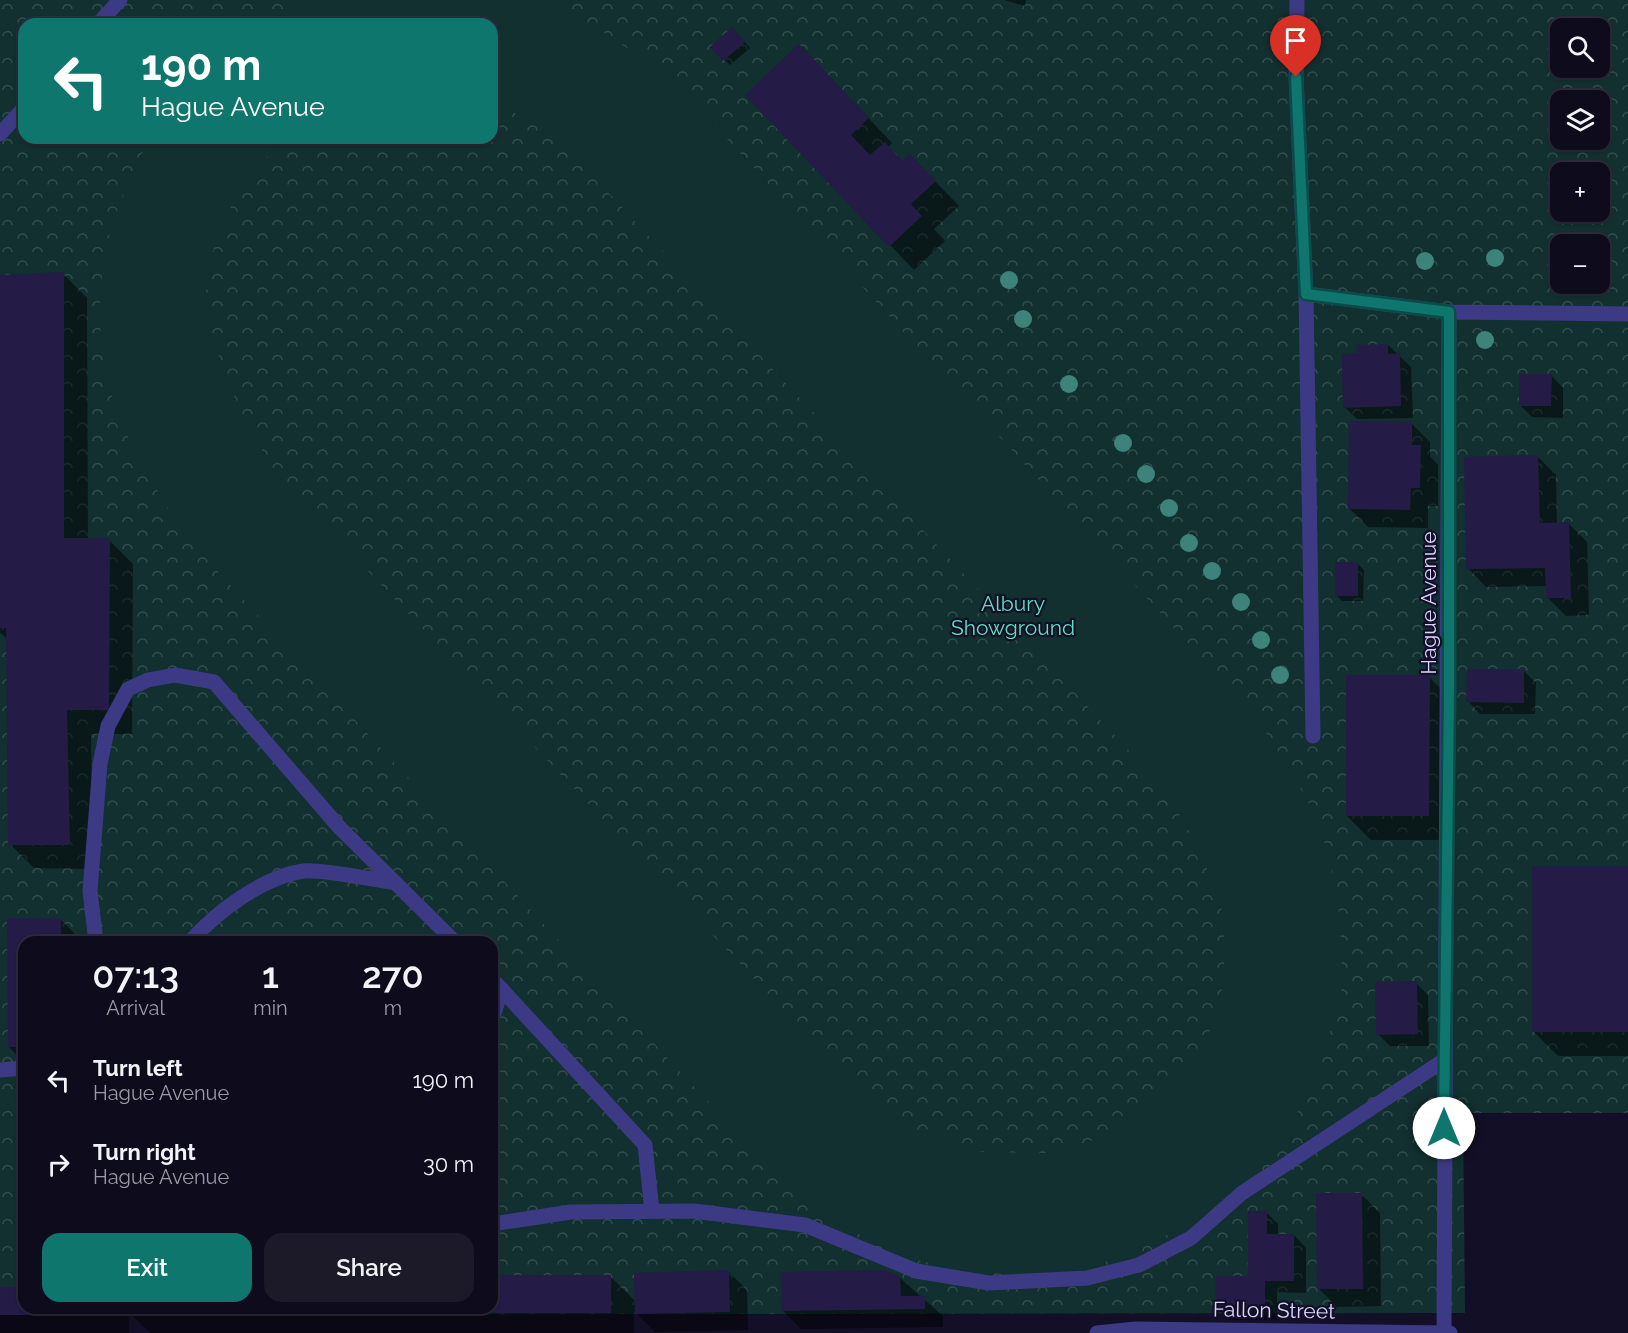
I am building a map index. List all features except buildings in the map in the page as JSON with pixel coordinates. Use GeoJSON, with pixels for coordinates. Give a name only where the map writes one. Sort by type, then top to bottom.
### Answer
{"type":"FeatureCollection","features":[{"type":"Feature","properties":{"kind":"street"},"geometry":{"type":"LineString","coordinates":[[104,18],[120,0]]}},
{"type":"Feature","properties":{"kind":"street"},"geometry":{"type":"LineString","coordinates":[[1297,0],[1297,100],[1306,294],[1313,735]]}},
{"type":"Feature","properties":{"kind":"street"},"geometry":{"type":"LineString","coordinates":[[0,134],[18,114]]}},
{"type":"Feature","properties":{"kind":"street"},"geometry":{"type":"LineString","coordinates":[[1306,294],[1449,312],[1628,314]]}},
{"type":"Feature","properties":{"kind":"street","name":"Hague Avenue"},"geometry":{"type":"LineString","coordinates":[[1444,1333],[1443,1061],[1449,692],[1449,312]]}},
{"type":"Feature","properties":{"kind":"street"},"geometry":{"type":"LineString","coordinates":[[95,936],[90,891],[100,764],[108,726],[128,689],[148,680],[176,675],[214,682],[339,827],[449,936]]}},
{"type":"Feature","properties":{"kind":"street"},"geometry":{"type":"LineString","coordinates":[[195,936],[206,924],[252,890],[304,871],[396,883]]}},
{"type":"Feature","properties":{"kind":"street"},"geometry":{"type":"LineString","coordinates":[[498,985],[645,1145],[652,1211]]}},
{"type":"Feature","properties":{"kind":"street"},"geometry":{"type":"LineString","coordinates":[[498,1223],[571,1212],[694,1211],[805,1225],[916,1271],[989,1283],[1087,1278],[1139,1265],[1191,1238],[1242,1193],[1443,1061]]}},
{"type":"Feature","properties":{"kind":"street"},"geometry":{"type":"LineString","coordinates":[[0,1070],[18,1068]]}},
{"type":"Feature","properties":{"kind":"street","name":"Fallon Street"},"geometry":{"type":"LineString","coordinates":[[1097,1333],[1136,1329],[1450,1333]]}},
{"type":"Feature","properties":{"kind":"green space","name":"Albury Showground"},"geometry":{"type":"Polygon","coordinates":[[[0,0],[1628,0],[1628,1113],[1463,1113],[1465,1313],[0,1315],[0,0]]]}},
{"type":"Feature","properties":{"kind":"green space"},"geometry":{"type":"Polygon","coordinates":[[[311,0],[545,0],[619,43],[687,95],[1257,719],[1292,773],[1316,817],[1328,854],[1337,895],[1342,948],[1341,994],[1317,1077],[1282,1141],[1206,1218],[1091,1268],[1028,1276],[959,1270],[901,1256],[832,1220],[749,1146],[185,536],[134,450],[110,389],[101,338],[100,312],[104,261],[109,236],[122,199],[146,144],[281,144],[255,171],[228,212],[211,258],[207,282],[207,311],[223,370],[267,459],[278,476],[861,1092],[916,1130],[980,1152],[1045,1153],[1100,1139],[1142,1114],[1204,1049],[1223,986],[1225,949],[1221,904],[1197,844],[1161,785],[575,157],[539,126],[498,104],[498,18],[274,18],[311,0]]]}},
{"type":"Feature","properties":{"kind":"route"},"geometry":{"type":"LineString","coordinates":[[1296,77],[1306,294],[1449,312],[1449,692],[1444,1128]]}}]}
